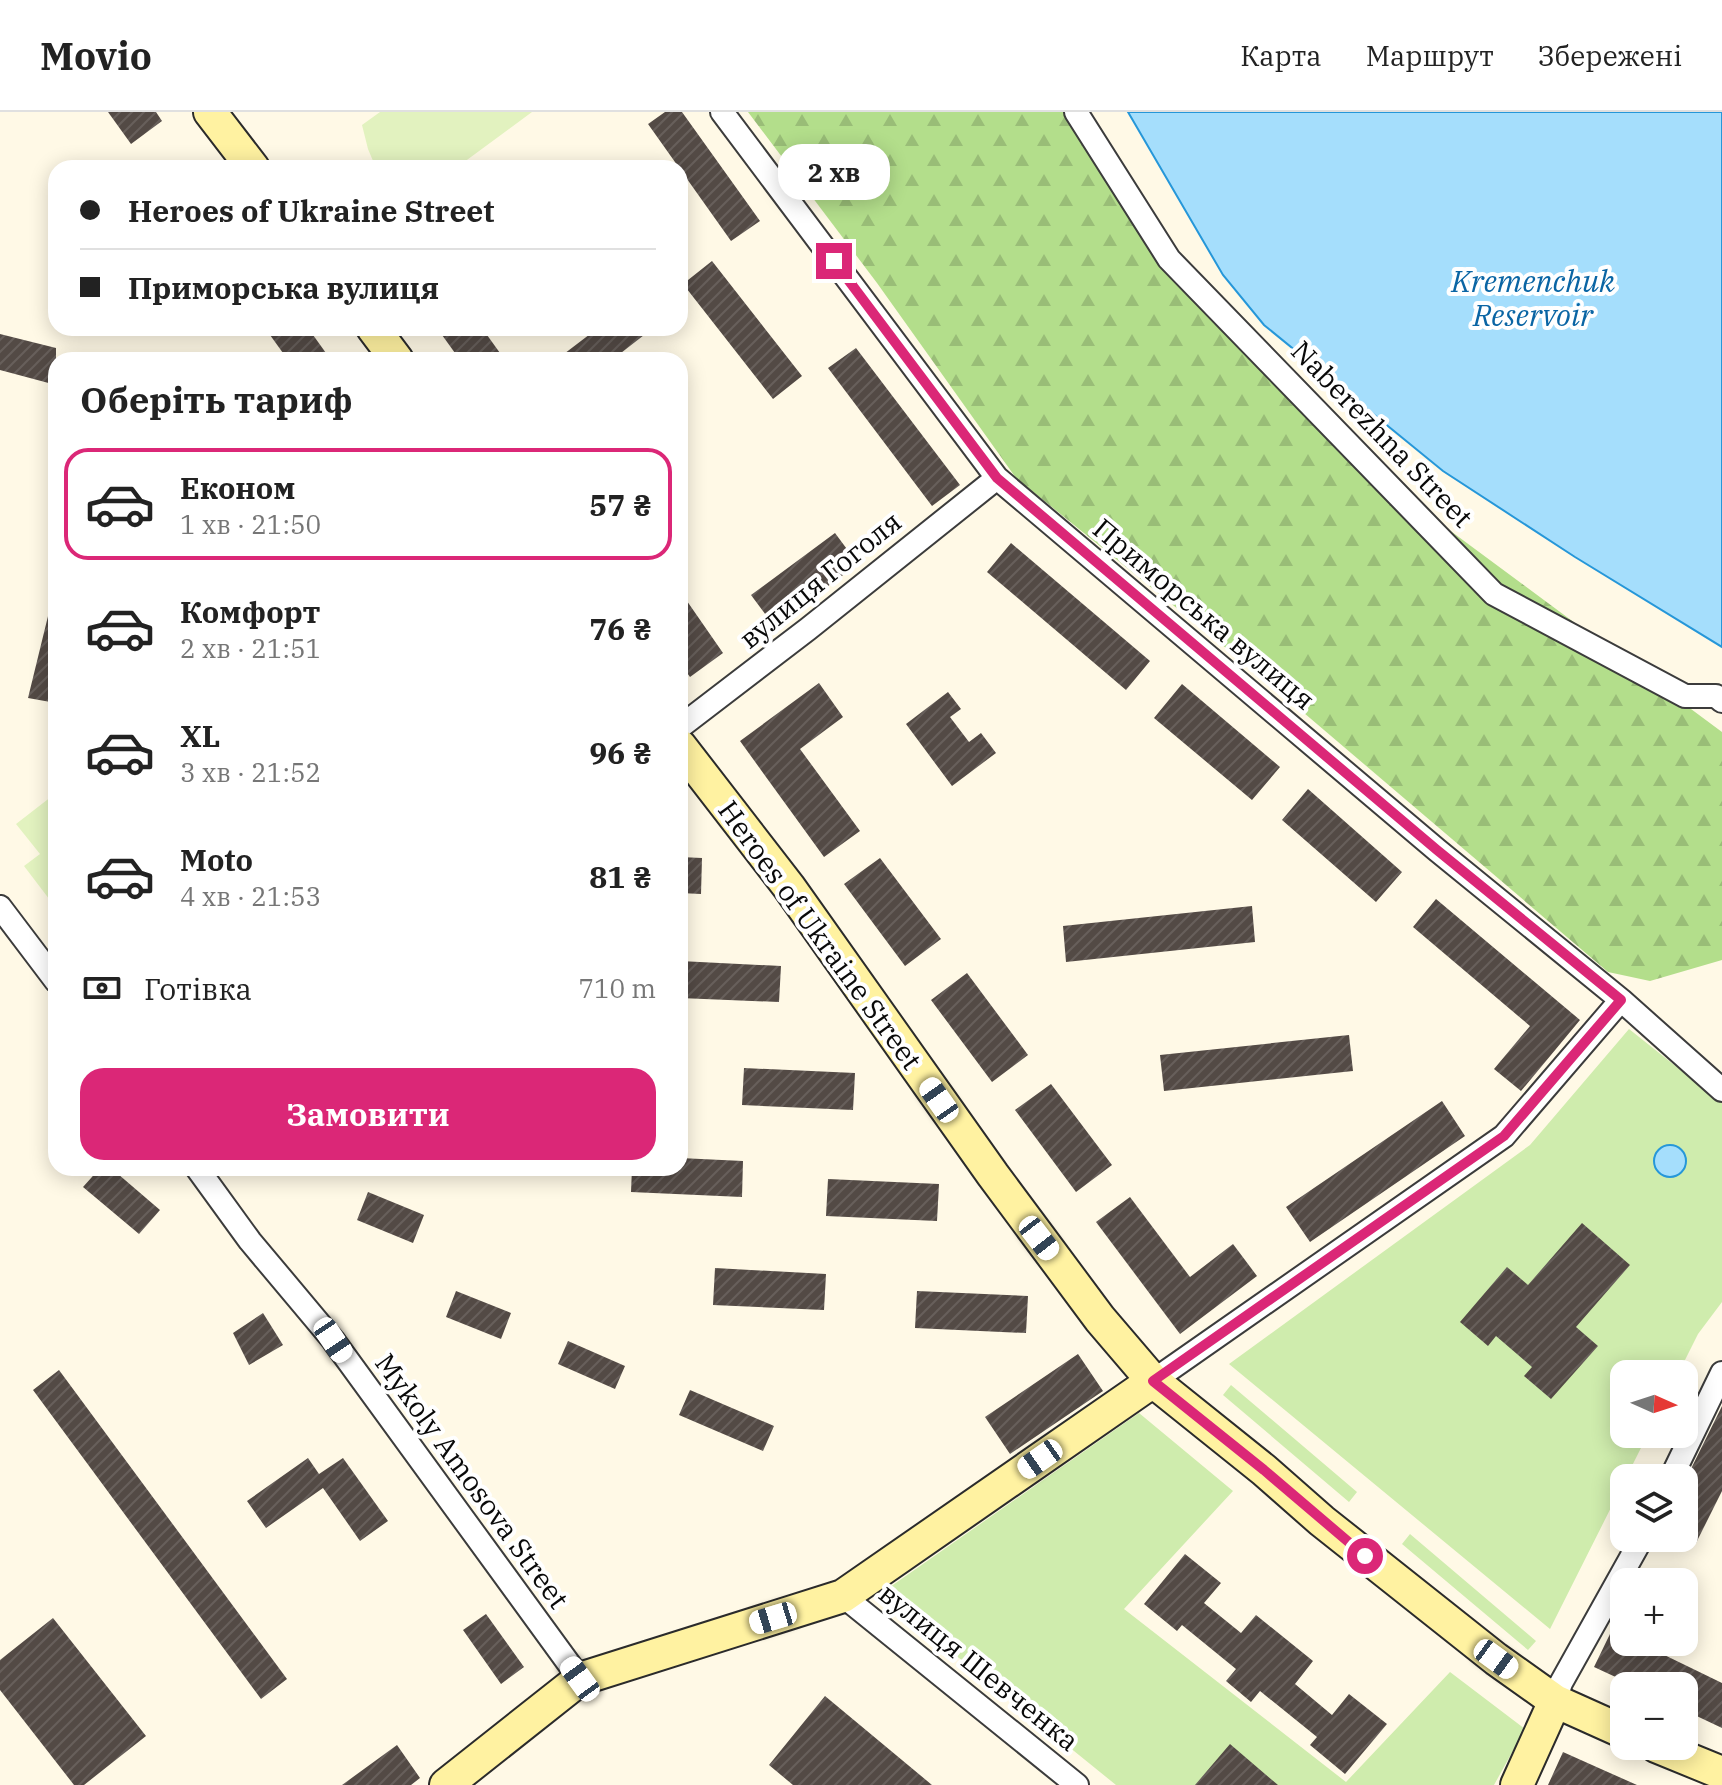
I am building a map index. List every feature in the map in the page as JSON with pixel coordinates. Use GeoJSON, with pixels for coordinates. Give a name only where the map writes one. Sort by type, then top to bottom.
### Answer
{"type":"FeatureCollection","features":[{"type":"Feature","properties":{"kind":"main road"},"geometry":{"type":"LineString","coordinates":[[210,112],[247,160]]}},
{"type":"Feature","properties":{"kind":"main road","name":"Heroes of Ukraine Street"},"geometry":{"type":"LineString","coordinates":[[688,756],[789,887],[1021,1213],[1100,1319],[1153,1381],[1496,1659],[1555,1701],[1610,1726]]}},
{"type":"Feature","properties":{"kind":"main road"},"geometry":{"type":"LineString","coordinates":[[446,1785],[580,1679],[843,1596],[1153,1381]]}},
{"type":"Feature","properties":{"kind":"main road"},"geometry":{"type":"LineString","coordinates":[[1517,1785],[1555,1701]]}},
{"type":"Feature","properties":{"kind":"main road"},"geometry":{"type":"LineString","coordinates":[[1690,1760],[1722,1773]]}},
{"type":"Feature","properties":{"kind":"street","name":"Приморська вулиця"},"geometry":{"type":"LineString","coordinates":[[722,112],[997,478],[1437,850],[1621,1000],[1722,1090]]}},
{"type":"Feature","properties":{"kind":"street","name":"Naberezhna Street"},"geometry":{"type":"LineString","coordinates":[[1076,112],[1169,259],[1494,594],[1685,696],[1716,696],[1722,701]]}},
{"type":"Feature","properties":{"kind":"street","name":"вулиця Гоголя"},"geometry":{"type":"LineString","coordinates":[[688,721],[997,478]]}},
{"type":"Feature","properties":{"kind":"street"},"geometry":{"type":"LineString","coordinates":[[0,907],[48,970]]}},
{"type":"Feature","properties":{"kind":"street"},"geometry":{"type":"LineString","coordinates":[[1153,1381],[1504,1136],[1621,1000]]}},
{"type":"Feature","properties":{"kind":"street","name":"Mykoly Amosova Street"},"geometry":{"type":"LineString","coordinates":[[203,1176],[250,1241],[333,1340],[580,1679]]}},
{"type":"Feature","properties":{"kind":"street"},"geometry":{"type":"LineString","coordinates":[[1678,1464],[1722,1373]]}},
{"type":"Feature","properties":{"kind":"street"},"geometry":{"type":"LineString","coordinates":[[1555,1701],[1561,1683],[1634,1552]]}},
{"type":"Feature","properties":{"kind":"street","name":"вулиця Шевченка"},"geometry":{"type":"LineString","coordinates":[[843,1596],[1077,1785]]}},
{"type":"Feature","properties":{"kind":"green space"},"geometry":{"type":"Polygon","coordinates":[[[380,112],[532,112],[467,160],[373,160],[362,125],[380,112]]]}},
{"type":"Feature","properties":{"kind":"green space"},"geometry":{"type":"Polygon","coordinates":[[[748,112],[1080,112],[1164,266],[1429,515],[1722,732],[1722,960],[1650,981],[1608,972],[1263,678],[1016,478],[877,283],[748,112]]]}},
{"type":"Feature","properties":{"kind":"green space"},"geometry":{"type":"Polygon","coordinates":[[[48,799],[48,898],[24,866],[40,854],[16,824],[48,799]]]}},
{"type":"Feature","properties":{"kind":"green space"},"geometry":{"type":"Polygon","coordinates":[[[1629,1029],[1722,1103],[1722,1302],[1698,1334],[1685,1360],[1610,1360],[1610,1448],[1641,1448],[1633,1464],[1610,1464],[1610,1510],[1550,1629],[1229,1364],[1530,1145],[1629,1029]]]}},
{"type":"Feature","properties":{"kind":"green space"},"geometry":{"type":"Polygon","coordinates":[[[1231,1385],[1357,1492],[1349,1502],[1223,1395],[1231,1385]]]}},
{"type":"Feature","properties":{"kind":"green space"},"geometry":{"type":"Polygon","coordinates":[[[1139,1413],[1233,1491],[1124,1609],[1346,1782],[1450,1672],[1525,1729],[1494,1785],[1116,1785],[880,1594],[1139,1413]]]}},
{"type":"Feature","properties":{"kind":"green space"},"geometry":{"type":"Polygon","coordinates":[[[1410,1534],[1536,1641],[1528,1650],[1402,1544],[1410,1534]]]}},
{"type":"Feature","properties":{"kind":"water","name":"Kremenchuk Reservoir"},"geometry":{"type":"Polygon","coordinates":[[[1128,112],[1722,112],[1722,647],[1443,471],[1264,325],[1223,275],[1128,112]]]}},
{"type":"Feature","properties":{"kind":"water"},"geometry":{"type":"Polygon","coordinates":[[[1670,1145],[1682,1149],[1686,1161],[1682,1173],[1670,1177],[1658,1173],[1654,1161],[1658,1149],[1670,1145]]]}},
{"type":"Feature","properties":{"kind":"building"},"geometry":{"type":"Polygon","coordinates":[[[108,112],[156,112],[162,121],[131,144],[108,112]]]}},
{"type":"Feature","properties":{"kind":"building"},"geometry":{"type":"Polygon","coordinates":[[[665,112],[682,112],[760,221],[731,241],[688,180],[688,160],[674,160],[648,124],[665,112]]]}},
{"type":"Feature","properties":{"kind":"building"},"geometry":{"type":"Polygon","coordinates":[[[712,261],[802,376],[773,399],[688,290],[688,280],[712,261]]]}},
{"type":"Feature","properties":{"kind":"building"},"geometry":{"type":"Polygon","coordinates":[[[0,334],[56,348],[56,352],[48,352],[48,383],[0,370],[0,334]]]}},
{"type":"Feature","properties":{"kind":"building"},"geometry":{"type":"Polygon","coordinates":[[[271,336],[314,336],[325,352],[282,352],[271,336]]]}},
{"type":"Feature","properties":{"kind":"building"},"geometry":{"type":"Polygon","coordinates":[[[443,336],[488,336],[499,352],[454,352],[443,336]]]}},
{"type":"Feature","properties":{"kind":"building"},"geometry":{"type":"Polygon","coordinates":[[[588,336],[643,336],[622,352],[566,352],[588,336]]]}},
{"type":"Feature","properties":{"kind":"building"},"geometry":{"type":"Polygon","coordinates":[[[856,348],[960,485],[932,506],[828,368],[856,348]]]}},
{"type":"Feature","properties":{"kind":"building"},"geometry":{"type":"Polygon","coordinates":[[[835,533],[858,564],[774,626],[751,595],[835,533]]]}},
{"type":"Feature","properties":{"kind":"building"},"geometry":{"type":"Polygon","coordinates":[[[1011,543],[1150,661],[1126,690],[987,572],[1011,543]]]}},
{"type":"Feature","properties":{"kind":"building"},"geometry":{"type":"Polygon","coordinates":[[[688,603],[723,653],[690,677],[688,674],[688,603]]]}},
{"type":"Feature","properties":{"kind":"building"},"geometry":{"type":"Polygon","coordinates":[[[48,616],[48,702],[28,698],[48,616]]]}},
{"type":"Feature","properties":{"kind":"building"},"geometry":{"type":"Polygon","coordinates":[[[819,683],[843,717],[800,749],[860,831],[824,857],[740,741],[819,683]]]}},
{"type":"Feature","properties":{"kind":"building"},"geometry":{"type":"Polygon","coordinates":[[[1182,684],[1280,767],[1252,800],[1154,718],[1182,684]]]}},
{"type":"Feature","properties":{"kind":"building"},"geometry":{"type":"Polygon","coordinates":[[[948,692],[961,709],[950,717],[969,742],[981,733],[996,753],[952,786],[906,724],[948,692]]]}},
{"type":"Feature","properties":{"kind":"building"},"geometry":{"type":"Polygon","coordinates":[[[1308,789],[1402,872],[1376,902],[1282,820],[1308,789]]]}},
{"type":"Feature","properties":{"kind":"building"},"geometry":{"type":"Polygon","coordinates":[[[688,857],[702,858],[701,894],[688,893],[688,857]]]}},
{"type":"Feature","properties":{"kind":"building"},"geometry":{"type":"Polygon","coordinates":[[[880,858],[941,939],[905,966],[844,884],[880,858]]]}},
{"type":"Feature","properties":{"kind":"building"},"geometry":{"type":"Polygon","coordinates":[[[1436,899],[1580,1020],[1521,1091],[1494,1069],[1530,1026],[1413,927],[1436,899]]]}},
{"type":"Feature","properties":{"kind":"building"},"geometry":{"type":"Polygon","coordinates":[[[1252,906],[1255,942],[1066,962],[1063,926],[1252,906]]]}},
{"type":"Feature","properties":{"kind":"building"},"geometry":{"type":"Polygon","coordinates":[[[688,961],[781,966],[779,1002],[688,998],[688,961]]]}},
{"type":"Feature","properties":{"kind":"building"},"geometry":{"type":"Polygon","coordinates":[[[967,973],[1028,1055],[992,1082],[931,1000],[967,973]]]}},
{"type":"Feature","properties":{"kind":"building"},"geometry":{"type":"Polygon","coordinates":[[[1349,1035],[1353,1071],[1164,1091],[1160,1055],[1349,1035]]]}},
{"type":"Feature","properties":{"kind":"building"},"geometry":{"type":"Polygon","coordinates":[[[744,1068],[855,1073],[853,1110],[742,1105],[744,1068]]]}},
{"type":"Feature","properties":{"kind":"building"},"geometry":{"type":"Polygon","coordinates":[[[1051,1084],[1112,1165],[1076,1192],[1015,1110],[1051,1084]]]}},
{"type":"Feature","properties":{"kind":"building"},"geometry":{"type":"Polygon","coordinates":[[[1442,1101],[1465,1136],[1310,1242],[1286,1207],[1442,1101]]]}},
{"type":"Feature","properties":{"kind":"building"},"geometry":{"type":"Polygon","coordinates":[[[688,1158],[743,1161],[742,1197],[631,1192],[632,1176],[688,1176],[688,1158]]]}},
{"type":"Feature","properties":{"kind":"building"},"geometry":{"type":"Polygon","coordinates":[[[93,1176],[120,1176],[160,1210],[139,1234],[83,1187],[93,1176]]]}},
{"type":"Feature","properties":{"kind":"building"},"geometry":{"type":"Polygon","coordinates":[[[828,1179],[939,1184],[937,1221],[826,1216],[828,1179]]]}},
{"type":"Feature","properties":{"kind":"building"},"geometry":{"type":"Polygon","coordinates":[[[368,1192],[424,1215],[413,1243],[357,1220],[368,1192]]]}},
{"type":"Feature","properties":{"kind":"building"},"geometry":{"type":"Polygon","coordinates":[[[1130,1197],[1190,1277],[1233,1244],[1257,1276],[1180,1334],[1096,1222],[1130,1197]]]}},
{"type":"Feature","properties":{"kind":"building"},"geometry":{"type":"Polygon","coordinates":[[[1582,1223],[1630,1265],[1576,1327],[1598,1346],[1551,1399],[1524,1376],[1532,1367],[1496,1336],[1488,1346],[1460,1322],[1507,1267],[1528,1285],[1582,1223]]]}},
{"type":"Feature","properties":{"kind":"building"},"geometry":{"type":"Polygon","coordinates":[[[715,1268],[826,1274],[824,1310],[713,1305],[715,1268]]]}},
{"type":"Feature","properties":{"kind":"building"},"geometry":{"type":"Polygon","coordinates":[[[456,1291],[511,1313],[501,1339],[446,1317],[456,1291]]]}},
{"type":"Feature","properties":{"kind":"building"},"geometry":{"type":"Polygon","coordinates":[[[917,1291],[1028,1296],[1026,1333],[915,1328],[917,1291]]]}},
{"type":"Feature","properties":{"kind":"building"},"geometry":{"type":"Polygon","coordinates":[[[263,1313],[283,1345],[249,1365],[233,1333],[263,1313]]]}},
{"type":"Feature","properties":{"kind":"building"},"geometry":{"type":"Polygon","coordinates":[[[568,1341],[625,1366],[615,1389],[558,1364],[568,1341]]]}},
{"type":"Feature","properties":{"kind":"building"},"geometry":{"type":"Polygon","coordinates":[[[1078,1354],[1103,1391],[1010,1454],[985,1417],[1078,1354]]]}},
{"type":"Feature","properties":{"kind":"building"},"geometry":{"type":"Polygon","coordinates":[[[59,1370],[287,1679],[261,1699],[33,1390],[59,1370]]]}},
{"type":"Feature","properties":{"kind":"building"},"geometry":{"type":"Polygon","coordinates":[[[690,1390],[774,1426],[763,1451],[679,1415],[690,1390]]]}},
{"type":"Feature","properties":{"kind":"building"},"geometry":{"type":"Polygon","coordinates":[[[1722,1406],[1722,1491],[1698,1539],[1698,1464],[1693,1464],[1722,1406]]]}},
{"type":"Feature","properties":{"kind":"building"},"geometry":{"type":"Polygon","coordinates":[[[308,1458],[319,1474],[343,1458],[388,1521],[360,1541],[323,1488],[266,1528],[247,1501],[308,1458]]]}},
{"type":"Feature","properties":{"kind":"building"},"geometry":{"type":"Polygon","coordinates":[[[1185,1554],[1221,1583],[1204,1603],[1241,1633],[1256,1615],[1313,1661],[1295,1684],[1332,1715],[1349,1694],[1387,1724],[1345,1774],[1310,1745],[1317,1737],[1260,1691],[1251,1702],[1226,1681],[1236,1669],[1182,1625],[1177,1631],[1144,1604],[1185,1554]]]}},
{"type":"Feature","properties":{"kind":"building"},"geometry":{"type":"Polygon","coordinates":[[[486,1614],[524,1667],[501,1684],[463,1630],[486,1614]]]}},
{"type":"Feature","properties":{"kind":"building"},"geometry":{"type":"Polygon","coordinates":[[[53,1618],[146,1736],[84,1785],[74,1785],[0,1690],[0,1660],[53,1618]]]}},
{"type":"Feature","properties":{"kind":"building"},"geometry":{"type":"Polygon","coordinates":[[[1610,1634],[1610,1656],[1666,1656],[1722,1683],[1722,1728],[1698,1717],[1698,1672],[1610,1672],[1610,1674],[1594,1667],[1610,1634]]]}},
{"type":"Feature","properties":{"kind":"building"},"geometry":{"type":"Polygon","coordinates":[[[825,1696],[932,1785],[793,1785],[769,1765],[825,1696]]]}},
{"type":"Feature","properties":{"kind":"building"},"geometry":{"type":"Polygon","coordinates":[[[1230,1744],[1278,1785],[1195,1785],[1230,1744]]]}},
{"type":"Feature","properties":{"kind":"building"},"geometry":{"type":"Polygon","coordinates":[[[397,1745],[420,1778],[411,1785],[342,1785],[397,1745]]]}},
{"type":"Feature","properties":{"kind":"building"},"geometry":{"type":"Polygon","coordinates":[[[1563,1752],[1601,1769],[1637,1785],[1548,1785],[1563,1752]]]}},
{"type":"Feature","properties":{"kind":"route"},"geometry":{"type":"LineString","coordinates":[[834,261],[997,478],[1437,850],[1621,1000],[1504,1136],[1153,1381],[1365,1556]]}}]}
